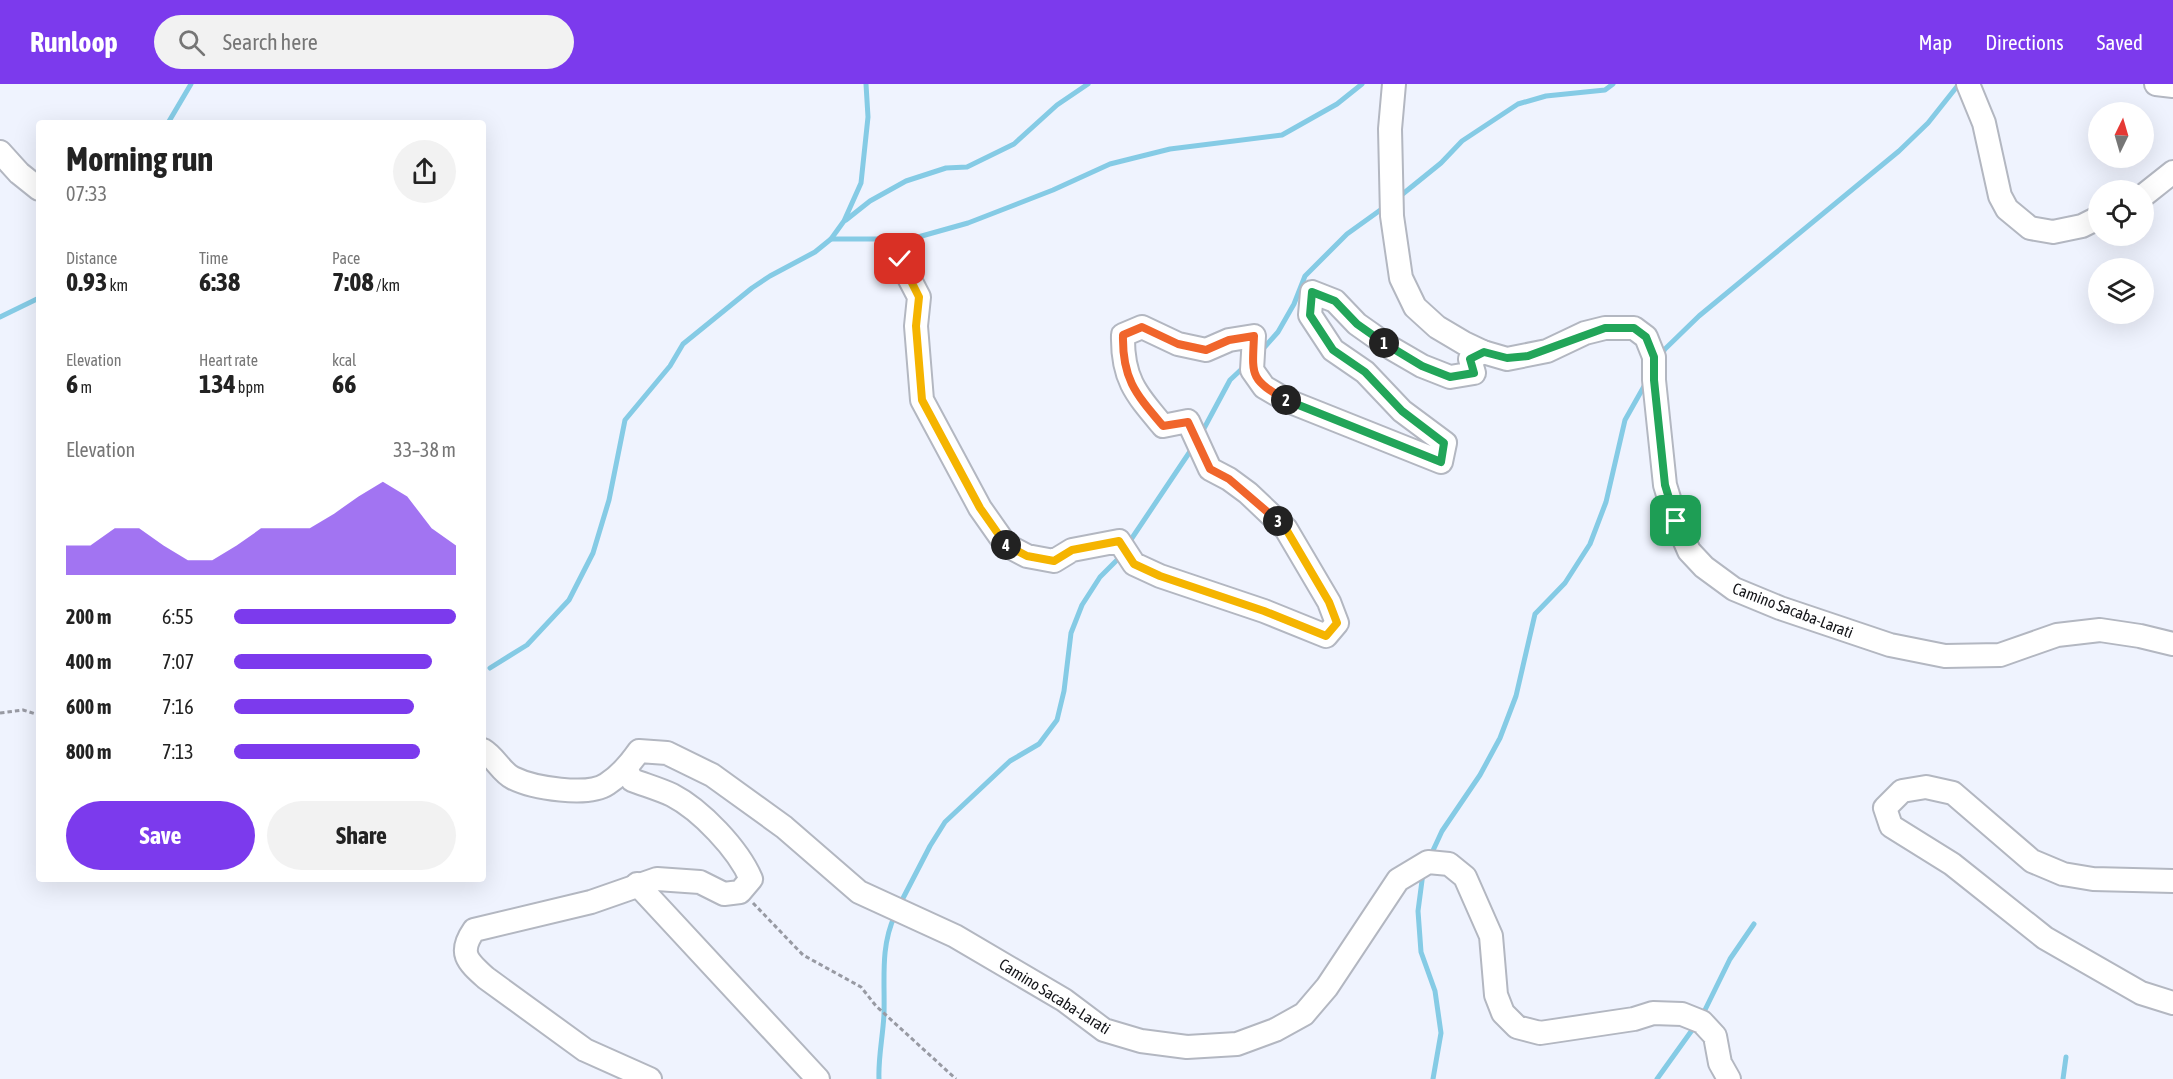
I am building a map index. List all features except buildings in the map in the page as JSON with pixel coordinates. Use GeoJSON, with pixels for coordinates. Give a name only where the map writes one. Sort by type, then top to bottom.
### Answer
{"type":"FeatureCollection","features":[{"type":"Feature","properties":{"kind":"street","name":"Camino Sacaba-Larati"},"geometry":{"type":"LineString","coordinates":[[1394,84],[1390,129],[1395,244],[1401,278],[1415,307],[1437,327],[1484,352],[1507,358],[1528,356],[1605,328],[1634,328],[1646,337],[1654,357],[1654,380],[1665,485],[1676,521],[1689,551],[1704,567],[1734,589],[1780,608],[1890,645],[1945,656],[2000,655],[2057,635],[2100,630],[2173,644]]}},
{"type":"Feature","properties":{"kind":"street"},"geometry":{"type":"LineString","coordinates":[[1968,84],[1984,123],[2001,196],[2007,209],[2030,228],[2053,232],[2088,223]]}},
{"type":"Feature","properties":{"kind":"street"},"geometry":{"type":"LineString","coordinates":[[2156,84],[2173,86]]}},
{"type":"Feature","properties":{"kind":"street"},"geometry":{"type":"LineString","coordinates":[[0,152],[36,186]]}},
{"type":"Feature","properties":{"kind":"street"},"geometry":{"type":"LineString","coordinates":[[2154,187],[2173,172]]}},
{"type":"Feature","properties":{"kind":"street"},"geometry":{"type":"LineString","coordinates":[[894,249],[919,297],[916,326],[922,400],[980,508],[1006,545],[1027,556],[1054,561],[1072,550],[1119,541],[1134,564],[1160,576],[1264,611],[1326,636],[1337,623],[1329,602],[1286,529],[1248,493],[1210,469],[1188,422],[1163,426],[1139,399],[1122,361],[1123,335],[1142,327],[1178,344],[1206,350],[1229,340],[1254,336],[1252,370],[1264,387],[1288,401],[1441,462],[1444,443],[1402,411],[1365,372],[1333,350],[1310,315],[1312,292],[1335,301],[1357,324],[1391,348],[1422,366],[1450,377],[1474,373],[1470,359],[1484,352]]}},
{"type":"Feature","properties":{"kind":"street","name":"Camino Sacaba-Larati"},"geometry":{"type":"LineString","coordinates":[[486,753],[513,778],[542,787],[583,791],[606,786],[626,769],[639,751],[667,753],[712,775],[784,827],[859,892],[956,936],[1064,1000],[1104,1030],[1141,1041],[1187,1047],[1237,1044],[1275,1030],[1304,1014],[1327,987],[1398,880],[1428,861],[1449,864],[1465,877],[1478,902],[1491,936],[1496,995],[1503,1013],[1517,1027],[1540,1033],[1614,1022],[1653,1013],[1682,1014],[1702,1022],[1715,1036],[1720,1063],[1729,1079]]}},
{"type":"Feature","properties":{"kind":"street"},"geometry":{"type":"LineString","coordinates":[[626,769],[632,780],[672,795],[697,812],[742,859],[751,879],[740,892],[724,894],[700,882],[657,879],[637,884],[591,902],[474,930],[465,942],[465,951],[471,965],[486,978],[585,1050],[650,1079]]}},
{"type":"Feature","properties":{"kind":"street"},"geometry":{"type":"LineString","coordinates":[[2173,881],[2093,879],[2063,874],[2032,861],[1953,793],[1926,787],[1902,791],[1884,808],[1891,826],[1952,864],[2045,938],[2141,993],[2173,1003]]}},
{"type":"Feature","properties":{"kind":"street"},"geometry":{"type":"LineString","coordinates":[[637,884],[818,1079]]}},
{"type":"Feature","properties":{"kind":"path"},"geometry":{"type":"LineString","coordinates":[[0,712],[23,710],[36,714]]}},
{"type":"Feature","properties":{"kind":"path"},"geometry":{"type":"LineString","coordinates":[[740,892],[760,909],[803,955],[861,987],[876,1006],[956,1079]]}},
{"type":"Feature","properties":{"kind":"waterway"},"geometry":{"type":"LineString","coordinates":[[170,120],[191,84]]}},
{"type":"Feature","properties":{"kind":"waterway"},"geometry":{"type":"LineString","coordinates":[[490,668],[527,645],[569,600],[593,553],[609,500],[625,420],[670,366],[683,344],[752,288],[815,252],[831,239],[844,221],[861,183],[868,117],[866,84]]}},
{"type":"Feature","properties":{"kind":"waterway"},"geometry":{"type":"LineString","coordinates":[[846,220],[870,201],[906,181],[946,168],[967,167],[1014,144],[1057,105],[1088,84]]}},
{"type":"Feature","properties":{"kind":"waterway"},"geometry":{"type":"LineString","coordinates":[[831,239],[911,239],[968,223],[1053,190],[1110,164],[1170,149],[1282,135],[1337,104],[1362,84]]}},
{"type":"Feature","properties":{"kind":"waterway"},"geometry":{"type":"LineString","coordinates":[[1399,197],[1441,163],[1462,141],[1518,104],[1546,96],[1605,90],[1613,84]]}},
{"type":"Feature","properties":{"kind":"waterway"},"geometry":{"type":"LineString","coordinates":[[1660,357],[1665,349],[1699,316],[1899,151],[1928,123],[1959,84]]}},
{"type":"Feature","properties":{"kind":"waterway"},"geometry":{"type":"LineString","coordinates":[[1262,350],[1278,332],[1294,304],[1305,276],[1347,234],[1386,206]]}},
{"type":"Feature","properties":{"kind":"waterway"},"geometry":{"type":"LineString","coordinates":[[0,317],[36,299]]}},
{"type":"Feature","properties":{"kind":"waterway"},"geometry":{"type":"LineString","coordinates":[[1201,434],[1230,380],[1246,365]]}},
{"type":"Feature","properties":{"kind":"waterway"},"geometry":{"type":"LineString","coordinates":[[1430,857],[1442,831],[1480,775],[1500,738],[1516,696],[1535,614],[1565,583],[1590,544],[1606,502],[1625,420],[1647,381]]}},
{"type":"Feature","properties":{"kind":"waterway"},"geometry":{"type":"LineString","coordinates":[[1128,544],[1193,447]]}},
{"type":"Feature","properties":{"kind":"waterway"},"geometry":{"type":"LineString","coordinates":[[900,904],[945,822],[1010,761],[1039,744],[1057,720],[1064,691],[1071,633],[1082,605],[1100,577],[1122,555]]}},
{"type":"Feature","properties":{"kind":"waterway"},"geometry":{"type":"LineString","coordinates":[[1423,873],[1418,911],[1421,952],[1435,991],[1441,1033],[1433,1079]]}},
{"type":"Feature","properties":{"kind":"waterway"},"geometry":{"type":"LineString","coordinates":[[879,1079],[884,1014],[885,951],[895,915]]}},
{"type":"Feature","properties":{"kind":"waterway"},"geometry":{"type":"LineString","coordinates":[[1702,1016],[1730,959],[1754,924]]}},
{"type":"Feature","properties":{"kind":"waterway"},"geometry":{"type":"LineString","coordinates":[[1657,1079],[1695,1026]]}},
{"type":"Feature","properties":{"kind":"waterway"},"geometry":{"type":"LineString","coordinates":[[2063,1079],[2066,1057]]}},
{"type":"Feature","properties":{"kind":"route"},"geometry":{"type":"LineString","coordinates":[[900,259],[919,297],[916,346],[922,400],[992,527],[1006,545],[1027,556],[1054,561],[1072,550],[1119,541],[1121,548],[1134,564],[1160,576],[1264,611],[1326,636],[1337,623],[1329,602],[1286,529],[1248,493],[1210,469],[1188,422],[1163,426],[1139,399],[1122,361],[1123,335],[1142,327],[1178,344],[1206,350],[1229,340],[1254,336],[1252,370],[1264,387],[1288,401],[1327,418],[1441,462],[1444,443],[1402,411],[1365,372],[1333,350],[1310,315],[1312,292],[1335,301],[1357,324],[1391,348],[1422,366],[1450,377],[1474,373],[1470,359],[1484,352],[1507,358],[1528,356],[1547,351],[1585,333],[1605,328],[1634,328],[1646,337],[1654,357],[1654,380],[1665,485],[1676,521]]}}]}
